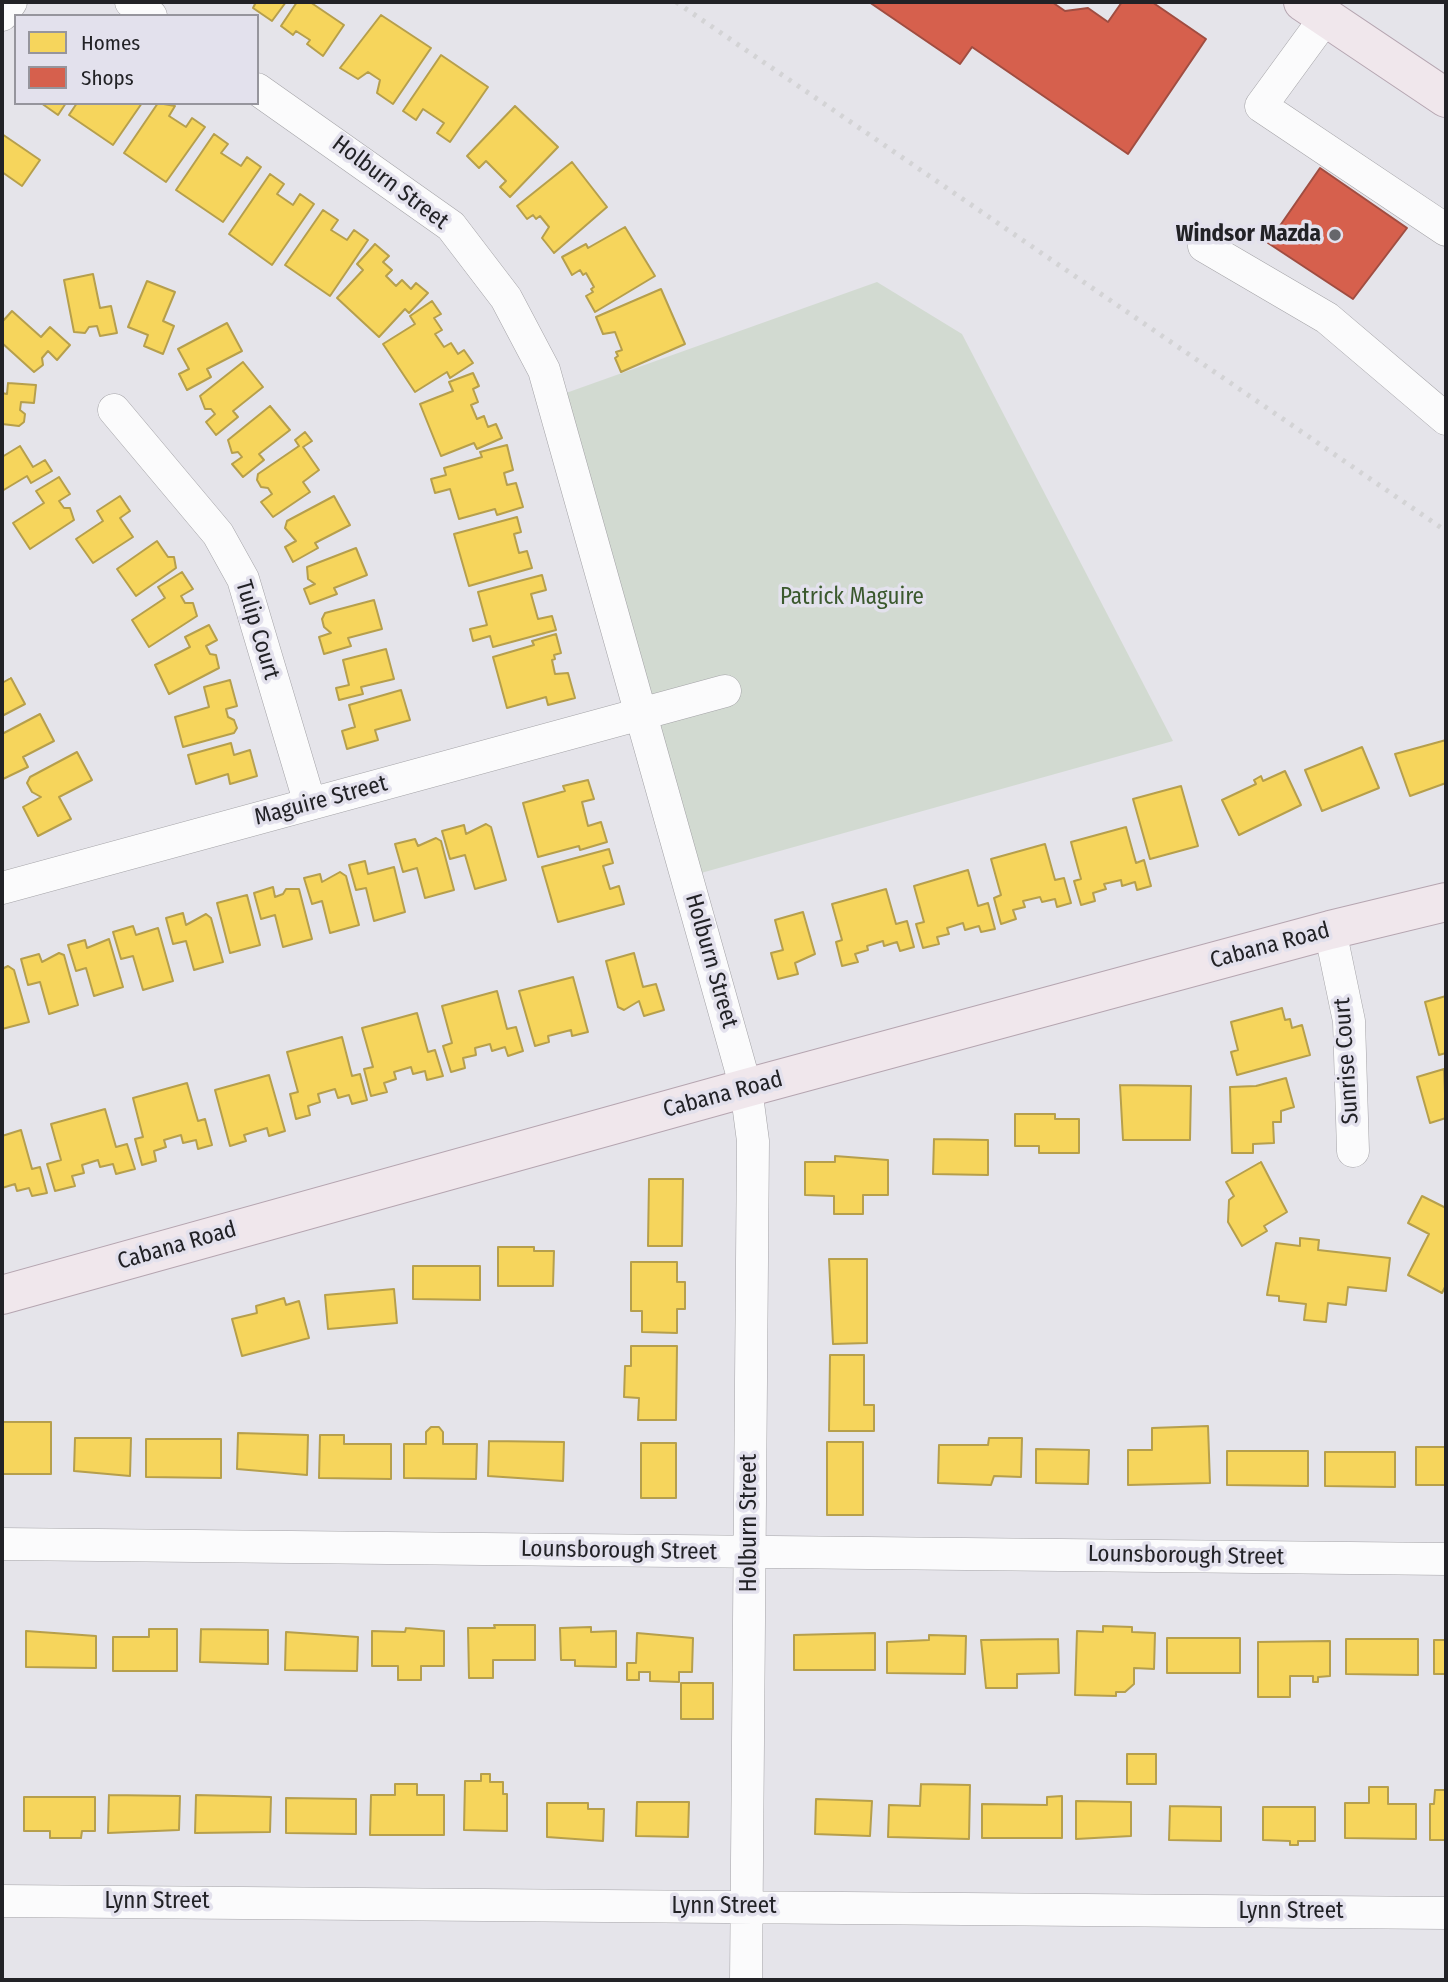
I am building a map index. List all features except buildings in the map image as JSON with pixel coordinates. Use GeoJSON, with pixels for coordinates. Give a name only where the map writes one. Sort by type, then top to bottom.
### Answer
{"type":"FeatureCollection","features":[{"type":"Feature","properties":{"kind":"main road"},"geometry":{"type":"LineString","coordinates":[[1315,9],[1445,93]]}},
{"type":"Feature","properties":{"kind":"main road","name":"Cabana Road"},"geometry":{"type":"LineString","coordinates":[[2,1295],[746,1088],[1330,930],[1446,902]]}},
{"type":"Feature","properties":{"kind":"street"},"geometry":{"type":"LineString","coordinates":[[2,15],[11,2]]}},
{"type":"Feature","properties":{"kind":"street"},"geometry":{"type":"LineString","coordinates":[[131,2],[148,14]]}},
{"type":"Feature","properties":{"kind":"street"},"geometry":{"type":"LineString","coordinates":[[1315,9],[1261,106],[1446,230]]}},
{"type":"Feature","properties":{"kind":"street","name":"Holburn Street"},"geometry":{"type":"LineString","coordinates":[[259,90],[451,226],[506,298],[544,370],[746,1088],[753,1141],[746,1980]]}},
{"type":"Feature","properties":{"kind":"street"},"geometry":{"type":"LineString","coordinates":[[1203,246],[1327,318],[1446,419]]}},
{"type":"Feature","properties":{"kind":"street","name":"Tulip Court"},"geometry":{"type":"LineString","coordinates":[[114,410],[218,534],[243,579],[310,804]]}},
{"type":"Feature","properties":{"kind":"street","name":"Maguire Street"},"geometry":{"type":"LineString","coordinates":[[2,888],[725,691]]}},
{"type":"Feature","properties":{"kind":"street","name":"Sunrise Court"},"geometry":{"type":"LineString","coordinates":[[1330,930],[1349,1021],[1353,1151]]}},
{"type":"Feature","properties":{"kind":"street","name":"Lounsborough Street"},"geometry":{"type":"LineString","coordinates":[[2,1544],[1446,1559]]}},
{"type":"Feature","properties":{"kind":"street","name":"Lynn Street"},"geometry":{"type":"LineString","coordinates":[[2,1901],[1446,1913]]}},
{"type":"Feature","properties":{"kind":"green space","name":"Patrick Maguire"},"geometry":{"type":"Polygon","coordinates":[[[877,282],[962,334],[1173,741],[701,873],[566,393],[877,282]]]}},
{"type":"Feature","properties":{"kind":"railway"},"geometry":{"type":"LineString","coordinates":[[676,2],[1446,531]]}},
{"type":"Feature","properties":{"kind":"place","name":"Windsor Mazda"},"geometry":{"type":"Point","coordinates":[1335,235]}}]}
